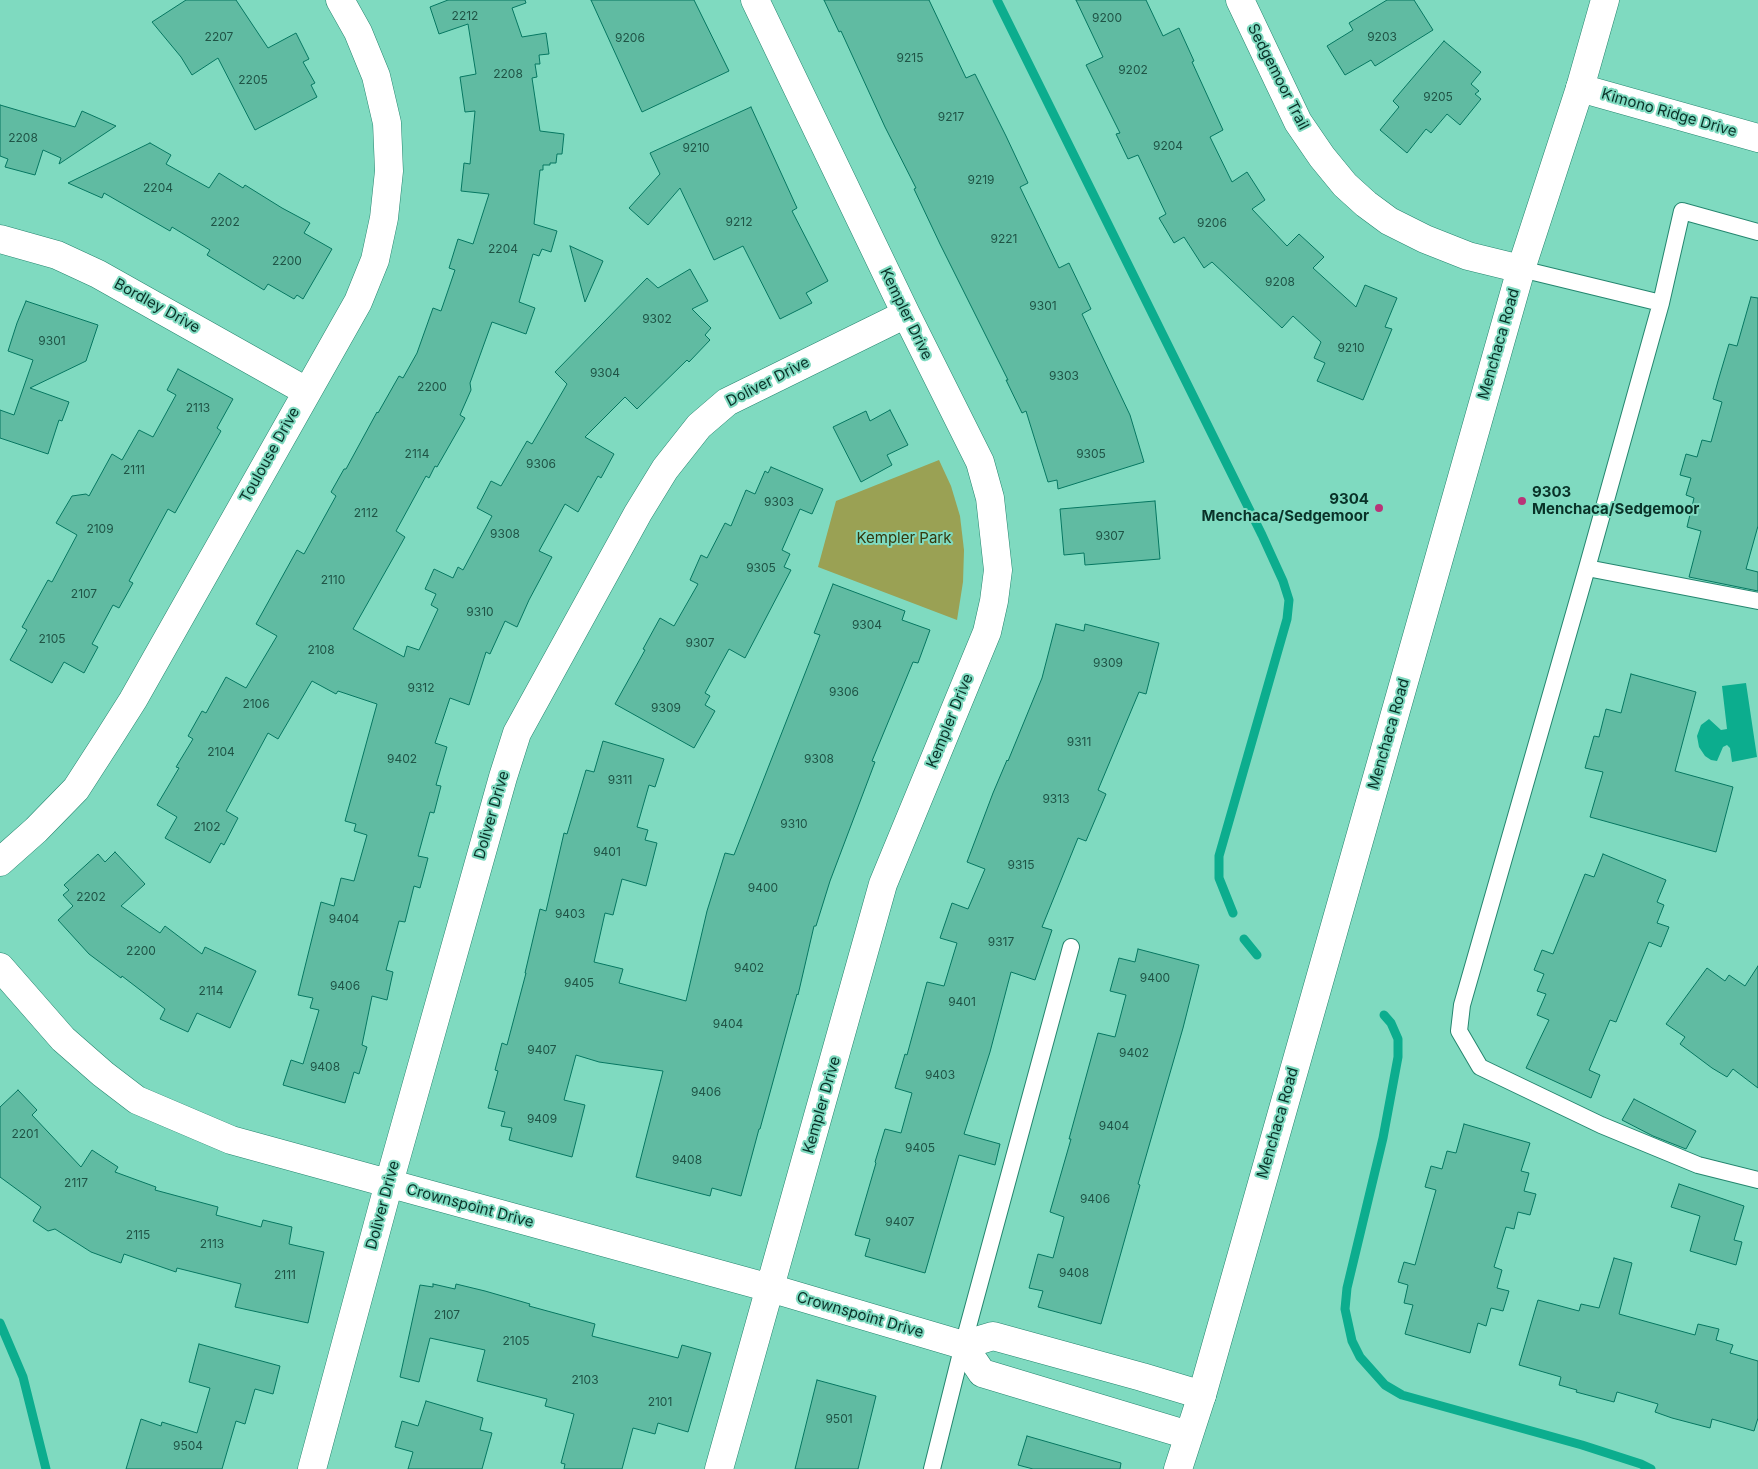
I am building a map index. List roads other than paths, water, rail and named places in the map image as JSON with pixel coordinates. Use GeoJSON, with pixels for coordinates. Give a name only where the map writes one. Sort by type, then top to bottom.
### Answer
{"type":"FeatureCollection","features":[{"type":"Feature","properties":{"kind":"street","name":"Toulouse Drive"},"geometry":{"type":"LineString","coordinates":[[0,862],[36,830],[76,789],[108,741],[358,302],[375,260],[384,218],[389,171],[387,123],[376,76],[358,32],[340,0]]}},
{"type":"Feature","properties":{"kind":"street","name":"Kempler Drive"},"geometry":{"type":"LineString","coordinates":[[719,1469],[883,884],[987,632],[998,570],[990,498],[980,462],[906,314],[755,0]]}},
{"type":"Feature","properties":{"kind":"street","name":"Sedgemoor Trail"},"geometry":{"type":"LineString","coordinates":[[1240,0],[1298,122],[1322,157],[1345,185],[1389,221],[1424,239],[1468,256],[1521,269]]}},
{"type":"Feature","properties":{"kind":"street","name":"Menchaca Road"},"geometry":{"type":"LineString","coordinates":[[1178,1469],[1202,1395],[1521,269],[1580,88],[1605,0]]}},
{"type":"Feature","properties":{"kind":"street","name":"Kimono Ridge Drive"},"geometry":{"type":"LineString","coordinates":[[1580,88],[1758,138]]}},
{"type":"Feature","properties":{"kind":"street","name":"Bordley Drive"},"geometry":{"type":"LineString","coordinates":[[0,239],[57,255],[98,274],[306,391]]}},
{"type":"Feature","properties":{"kind":"street","name":"Doliver Drive"},"geometry":{"type":"LineString","coordinates":[[312,1469],[502,777],[518,732],[638,513],[665,470],[699,426],[727,402],[906,314]]}},
{"type":"Feature","properties":{"kind":"street","name":"Crownspoint Drive"},"geometry":{"type":"LineString","coordinates":[[0,967],[62,1040],[137,1100],[231,1140],[770,1288],[963,1345]]}},
{"type":"Feature","properties":{"kind":"street"},"geometry":{"type":"LineString","coordinates":[[1188,1435],[982,1374],[963,1345],[994,1336],[1202,1395]]}},
{"type":"Feature","properties":{"kind":"lane"},"geometry":{"type":"LineString","coordinates":[[1758,232],[1682,211],[1661,303],[1462,1005],[1459,1031],[1480,1067],[1601,1125],[1698,1165],[1758,1180]]}},
{"type":"Feature","properties":{"kind":"lane"},"geometry":{"type":"LineString","coordinates":[[1521,269],[1661,303]]}},
{"type":"Feature","properties":{"kind":"lane"},"geometry":{"type":"LineString","coordinates":[[1587,568],[1758,601]]}},
{"type":"Feature","properties":{"kind":"lane"},"geometry":{"type":"LineString","coordinates":[[932,1469],[963,1345],[1071,947]]}},
{"type":"Feature","properties":{"kind":"waterway"},"geometry":{"type":"LineString","coordinates":[[997,0],[1262,535],[1283,581],[1289,600],[1287,619],[1219,856],[1219,878],[1233,913]]}},
{"type":"Feature","properties":{"kind":"waterway"},"geometry":{"type":"LineString","coordinates":[[1244,939],[1257,955]]}},
{"type":"Feature","properties":{"kind":"waterway"},"geometry":{"type":"LineString","coordinates":[[1384,1015],[1391,1023],[1398,1039],[1398,1057],[1383,1138],[1347,1288],[1345,1309],[1352,1341],[1360,1357],[1385,1385],[1402,1395],[1582,1445],[1651,1469]]}},
{"type":"Feature","properties":{"kind":"waterway"},"geometry":{"type":"LineString","coordinates":[[0,1323],[23,1377],[46,1469]]}},
{"type":"Feature","properties":{"kind":"place","name":"9303 Menchaca/Sedgemoor"},"geometry":{"type":"Point","coordinates":[1522,501]}},
{"type":"Feature","properties":{"kind":"place","name":"9304 Menchaca/Sedgemoor"},"geometry":{"type":"Point","coordinates":[1379,508]}},
{"type":"Feature","properties":{"kind":"park label","name":"Kempler Park"},"geometry":{"type":"Point","coordinates":[904,538]}}]}
